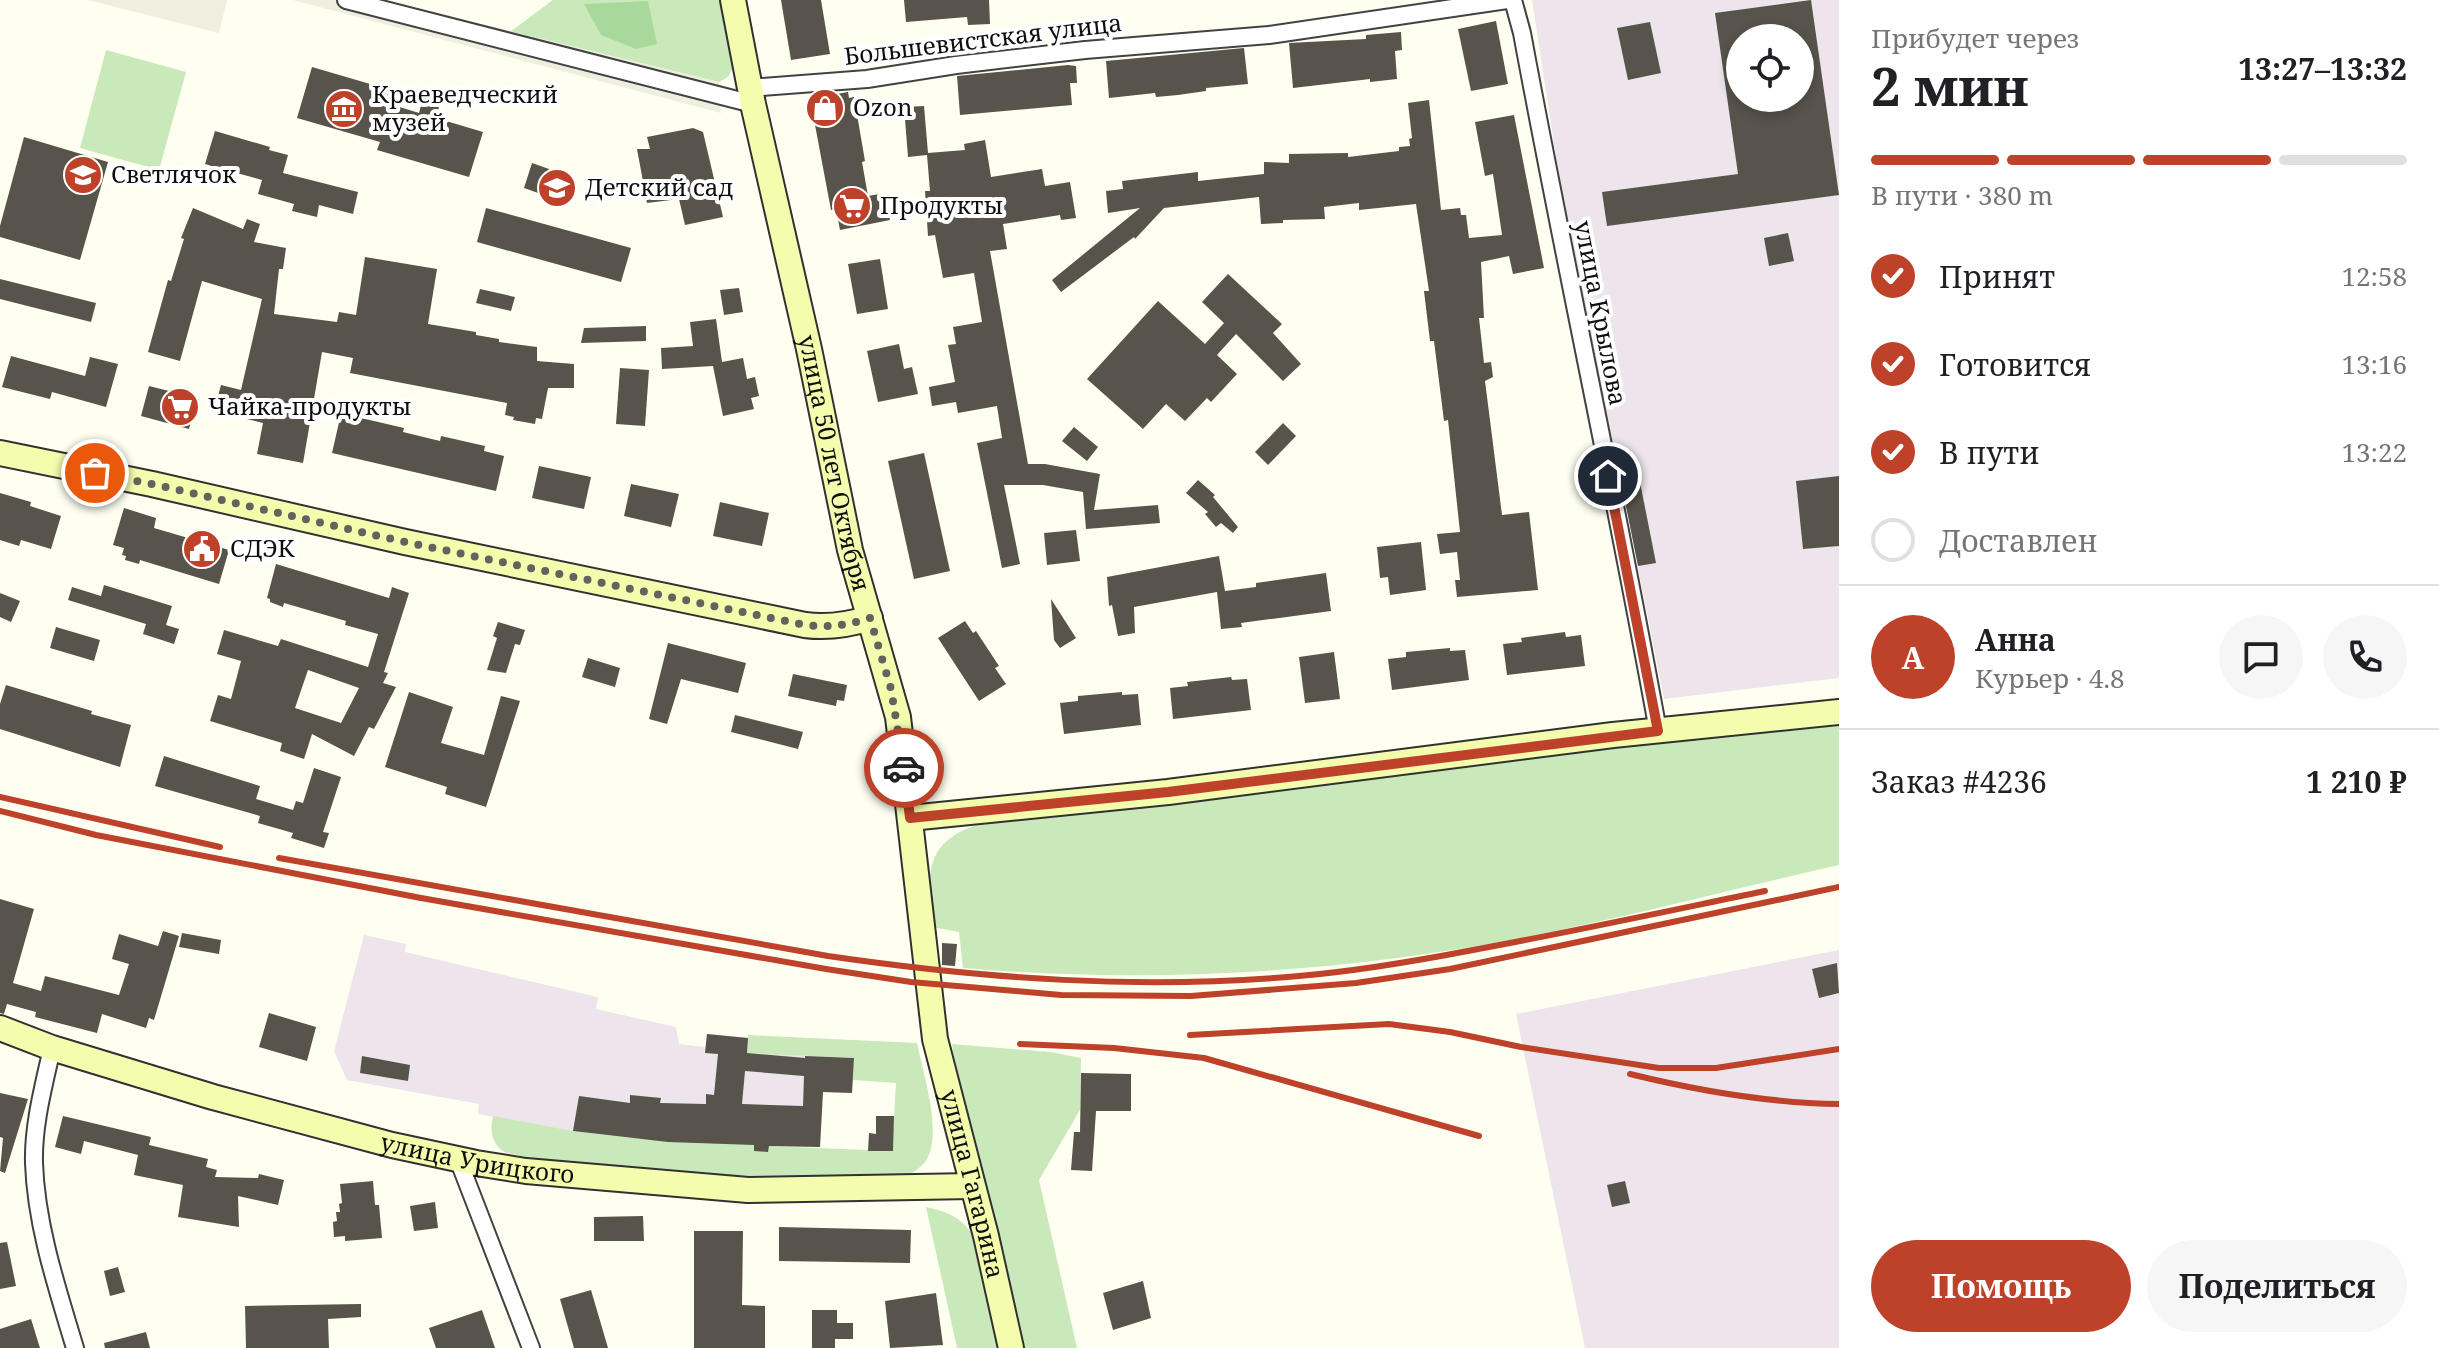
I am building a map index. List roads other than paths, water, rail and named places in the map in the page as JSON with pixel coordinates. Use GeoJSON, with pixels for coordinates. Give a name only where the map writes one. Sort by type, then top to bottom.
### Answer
{"type":"FeatureCollection","features":[{"type":"Feature","properties":{"kind":"street","name":"Большевистская улица"},"geometry":{"type":"LineString","coordinates":[[348,0],[751,96],[956,65],[1085,50],[1269,35],[1507,0]]}},
{"type":"Feature","properties":{"kind":"street","name":"улица 50 лет Октября"},"geometry":{"type":"LineString","coordinates":[[733,0],[850,550],[898,717],[933,1021]]}},
{"type":"Feature","properties":{"kind":"street","name":"улица Крылова"},"geometry":{"type":"LineString","coordinates":[[1513,0],[1522,33],[1564,262],[1658,731]]}},
{"type":"Feature","properties":{"kind":"street"},"geometry":{"type":"LineString","coordinates":[[0,453],[405,542],[805,625],[847,625],[870,618]]}},
{"type":"Feature","properties":{"kind":"street"},"geometry":{"type":"LineString","coordinates":[[910,818],[1168,792],[1658,731],[1839,712]]}},
{"type":"Feature","properties":{"kind":"street","name":"улица Гагарина"},"geometry":{"type":"LineString","coordinates":[[933,1021],[1011,1348]]}},
{"type":"Feature","properties":{"kind":"street","name":"улица Урицкого"},"geometry":{"type":"LineString","coordinates":[[0,1028],[52,1048],[213,1097],[392,1145],[526,1171],[748,1190],[972,1186]]}},
{"type":"Feature","properties":{"kind":"street"},"geometry":{"type":"LineString","coordinates":[[52,1048],[38,1119],[34,1162],[42,1226],[75,1348]]}},
{"type":"Feature","properties":{"kind":"street"},"geometry":{"type":"LineString","coordinates":[[458,1159],[531,1348]]}},
{"type":"Feature","properties":{"kind":"railway"},"geometry":{"type":"LineString","coordinates":[[0,797],[220,847]]}},
{"type":"Feature","properties":{"kind":"railway"},"geometry":{"type":"LineString","coordinates":[[0,811],[96,835],[421,898],[826,969],[911,982],[1061,995],[1191,996],[1356,983],[1450,969],[1839,887]]}},
{"type":"Feature","properties":{"kind":"railway"},"geometry":{"type":"LineString","coordinates":[[279,858],[828,956],[946,971],[1122,982],[1240,980],[1365,968],[1510,943],[1765,891]]}},
{"type":"Feature","properties":{"kind":"railway"},"geometry":{"type":"LineString","coordinates":[[1190,1035],[1389,1024],[1659,1068],[1716,1068],[1839,1049]]}},
{"type":"Feature","properties":{"kind":"railway"},"geometry":{"type":"LineString","coordinates":[[1020,1044],[1114,1048],[1204,1058],[1479,1136]]}},
{"type":"Feature","properties":{"kind":"railway"},"geometry":{"type":"LineString","coordinates":[[1630,1074],[1734,1095],[1839,1104]]}},
{"type":"Feature","properties":{"kind":"place","name":"Ozon"},"geometry":{"type":"Point","coordinates":[825,108]}},
{"type":"Feature","properties":{"kind":"place","name":"Краеведческий музей"},"geometry":{"type":"Point","coordinates":[344,109]}},
{"type":"Feature","properties":{"kind":"place","name":"Светлячок"},"geometry":{"type":"Point","coordinates":[83,175]}},
{"type":"Feature","properties":{"kind":"place","name":"Детский сад"},"geometry":{"type":"Point","coordinates":[557,188]}},
{"type":"Feature","properties":{"kind":"place","name":"Продукты"},"geometry":{"type":"Point","coordinates":[852,206]}},
{"type":"Feature","properties":{"kind":"place","name":"Чайка-продукты"},"geometry":{"type":"Point","coordinates":[180,407]}},
{"type":"Feature","properties":{"kind":"place","name":"СДЭК"},"geometry":{"type":"Point","coordinates":[202,549]}}]}
